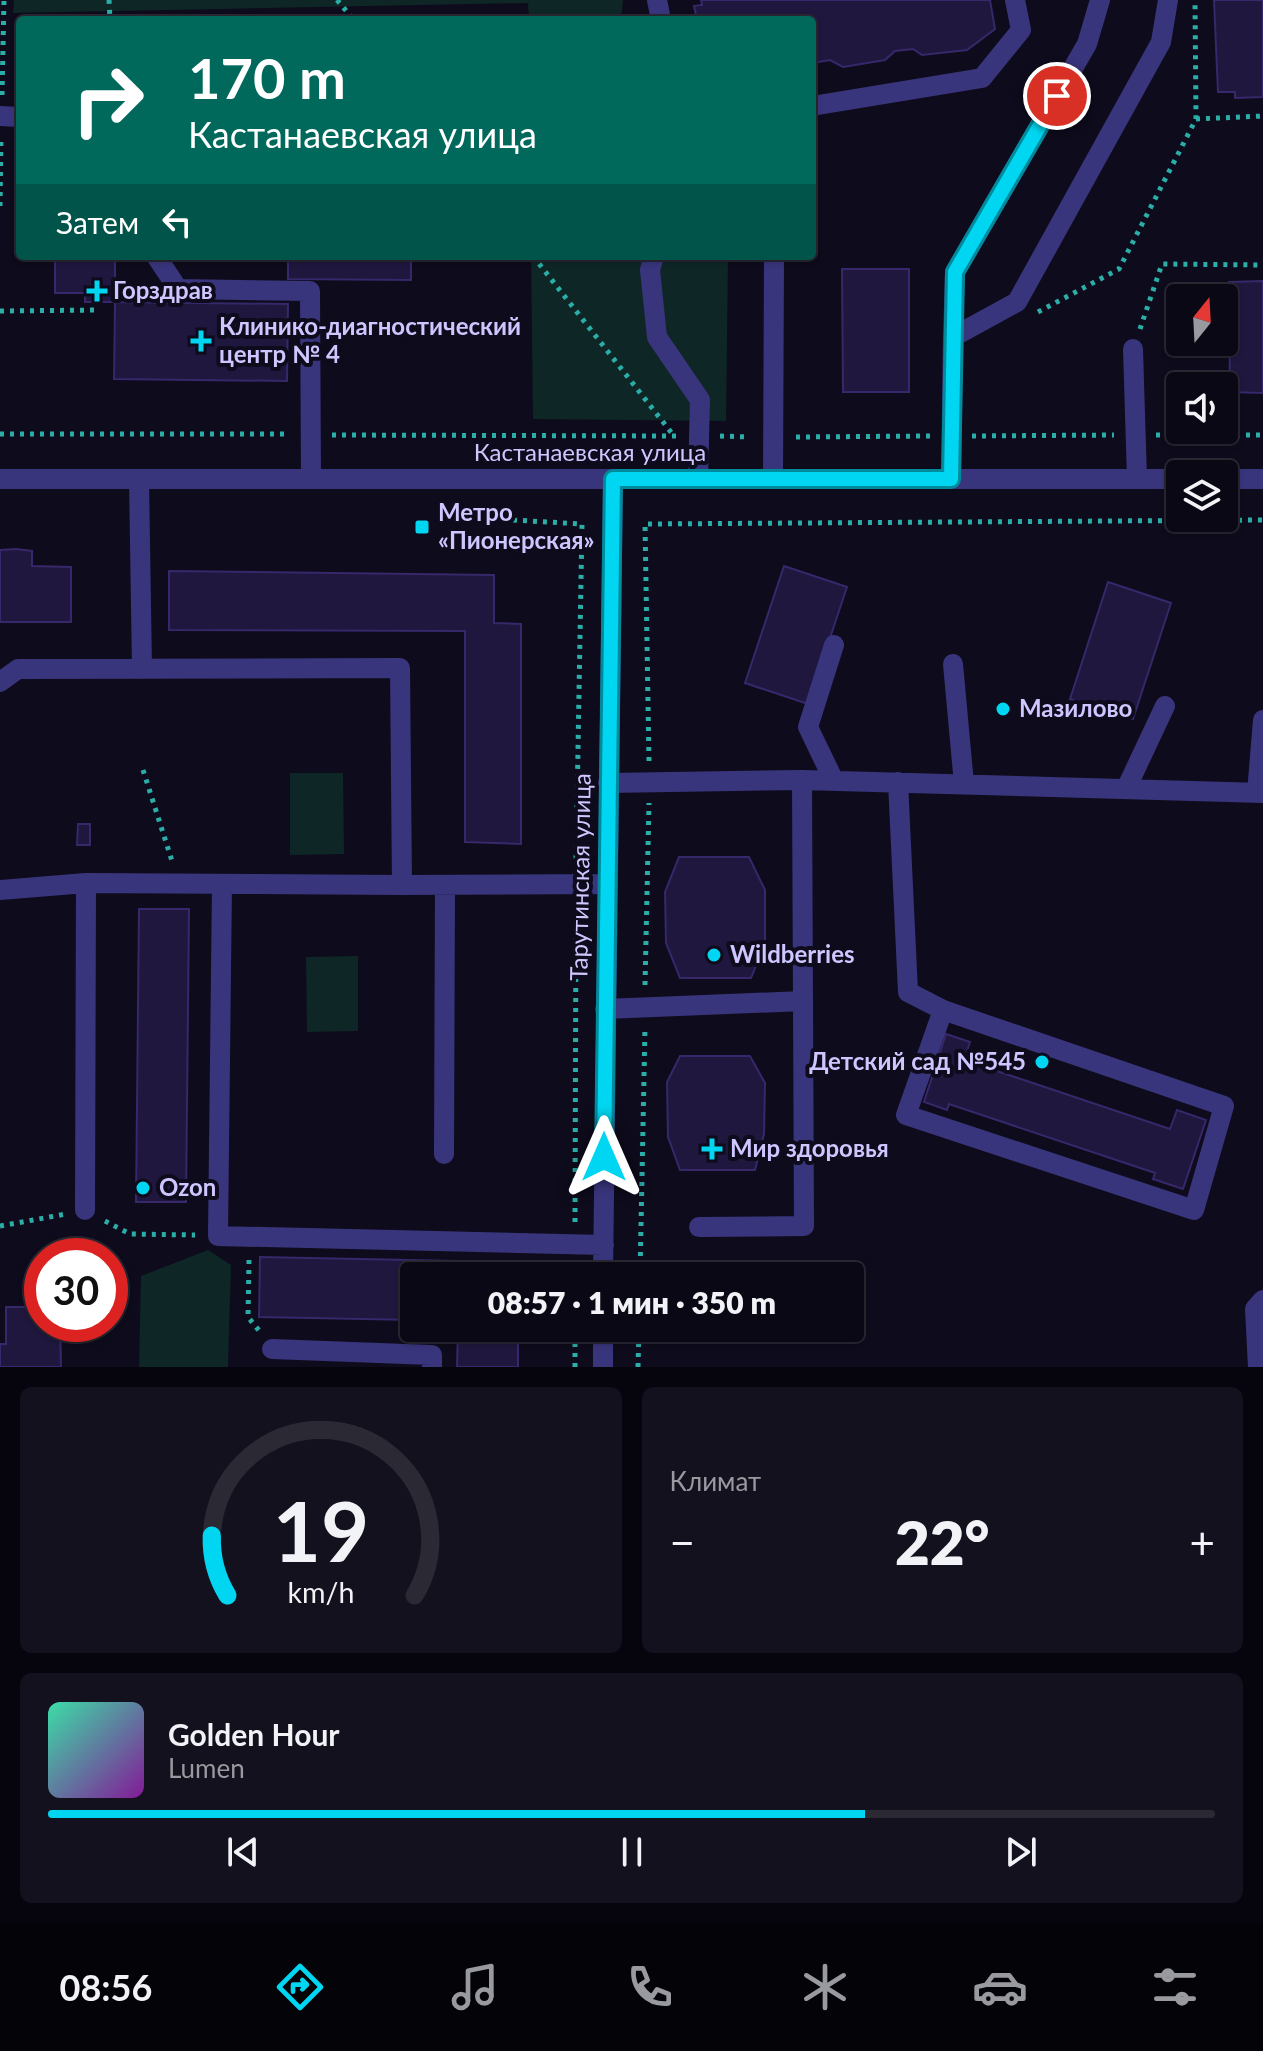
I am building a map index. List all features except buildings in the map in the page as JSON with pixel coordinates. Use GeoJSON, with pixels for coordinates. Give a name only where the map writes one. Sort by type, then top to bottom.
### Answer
{"type":"FeatureCollection","features":[{"type":"Feature","properties":{"kind":"street"},"geometry":{"type":"LineString","coordinates":[[816,105],[982,78],[1021,30],[1015,0]]}},
{"type":"Feature","properties":{"kind":"street"},"geometry":{"type":"LineString","coordinates":[[951,479],[955,272],[1087,44],[1100,0]]}},
{"type":"Feature","properties":{"kind":"street"},"geometry":{"type":"LineString","coordinates":[[953,337],[1017,302],[1161,42],[1168,0]]}},
{"type":"Feature","properties":{"kind":"street"},"geometry":{"type":"LineString","coordinates":[[159,260],[178,289],[310,291],[311,479]]}},
{"type":"Feature","properties":{"kind":"street"},"geometry":{"type":"LineString","coordinates":[[653,260],[650,270],[657,337],[700,400],[698,479]]}},
{"type":"Feature","properties":{"kind":"street"},"geometry":{"type":"LineString","coordinates":[[773,479],[774,260]]}},
{"type":"Feature","properties":{"kind":"street"},"geometry":{"type":"LineString","coordinates":[[1133,349],[1137,479]]}},
{"type":"Feature","properties":{"kind":"street","name":"Кастанаевская улица"},"geometry":{"type":"LineString","coordinates":[[0,479],[1166,479]]}},
{"type":"Feature","properties":{"kind":"street"},"geometry":{"type":"LineString","coordinates":[[139,479],[142,669]]}},
{"type":"Feature","properties":{"kind":"street","name":"Тарутинская улица"},"geometry":{"type":"LineString","coordinates":[[603,1262],[613,479]]}},
{"type":"Feature","properties":{"kind":"street"},"geometry":{"type":"LineString","coordinates":[[1238,479],[1263,479]]}},
{"type":"Feature","properties":{"kind":"street"},"geometry":{"type":"LineString","coordinates":[[834,645],[808,727],[834,781]]}},
{"type":"Feature","properties":{"kind":"street"},"geometry":{"type":"LineString","coordinates":[[953,664],[964,784]]}},
{"type":"Feature","properties":{"kind":"street"},"geometry":{"type":"LineString","coordinates":[[0,682],[18,669],[400,668],[402,885]]}},
{"type":"Feature","properties":{"kind":"street"},"geometry":{"type":"LineString","coordinates":[[1126,789],[1165,706]]}},
{"type":"Feature","properties":{"kind":"street"},"geometry":{"type":"LineString","coordinates":[[608,783],[802,780],[1260,793],[1263,720]]}},
{"type":"Feature","properties":{"kind":"street"},"geometry":{"type":"LineString","coordinates":[[699,1227],[804,1226],[802,780]]}},
{"type":"Feature","properties":{"kind":"street"},"geometry":{"type":"LineString","coordinates":[[898,782],[908,992],[943,1010],[1224,1106],[1194,1210],[906,1115],[943,1010]]}},
{"type":"Feature","properties":{"kind":"street"},"geometry":{"type":"LineString","coordinates":[[85,1210],[86,883]]}},
{"type":"Feature","properties":{"kind":"street"},"geometry":{"type":"LineString","coordinates":[[0,890],[86,883],[607,884]]}},
{"type":"Feature","properties":{"kind":"street"},"geometry":{"type":"LineString","coordinates":[[222,884],[218,1236],[604,1245]]}},
{"type":"Feature","properties":{"kind":"street"},"geometry":{"type":"LineString","coordinates":[[444,1154],[445,885]]}},
{"type":"Feature","properties":{"kind":"street"},"geometry":{"type":"LineString","coordinates":[[605,1009],[803,1001]]}},
{"type":"Feature","properties":{"kind":"street"},"geometry":{"type":"LineString","coordinates":[[1258,1367],[1255,1309],[1263,1300]]}},
{"type":"Feature","properties":{"kind":"street"},"geometry":{"type":"LineString","coordinates":[[603,1342],[603,1367]]}},
{"type":"Feature","properties":{"kind":"street"},"geometry":{"type":"LineString","coordinates":[[272,1349],[432,1355],[432,1367]]}},
{"type":"Feature","properties":{"kind":"path"},"geometry":{"type":"LineString","coordinates":[[337,0],[351,16]]}},
{"type":"Feature","properties":{"kind":"path"},"geometry":{"type":"LineString","coordinates":[[1036,313],[1119,269],[1196,119],[1195,0]]}},
{"type":"Feature","properties":{"kind":"path"},"geometry":{"type":"LineString","coordinates":[[1196,119],[1263,116]]}},
{"type":"Feature","properties":{"kind":"path"},"geometry":{"type":"LineString","coordinates":[[536,260],[674,436]]}},
{"type":"Feature","properties":{"kind":"path"},"geometry":{"type":"LineString","coordinates":[[1133,349],[1162,264],[1263,265]]}},
{"type":"Feature","properties":{"kind":"path"},"geometry":{"type":"LineString","coordinates":[[0,311],[98,310]]}},
{"type":"Feature","properties":{"kind":"path"},"geometry":{"type":"LineString","coordinates":[[0,434],[1263,435]]}},
{"type":"Feature","properties":{"kind":"path"},"geometry":{"type":"LineString","coordinates":[[143,770],[180,883]]}},
{"type":"Feature","properties":{"kind":"path"},"geometry":{"type":"LineString","coordinates":[[0,1226],[85,1210],[130,1234],[218,1236],[249,1260],[248,1317],[272,1349]]}},
{"type":"Feature","properties":{"kind":"path"},"geometry":{"type":"LineString","coordinates":[[575,1342],[575,1367]]}},
{"type":"Feature","properties":{"kind":"path"},"geometry":{"type":"LineString","coordinates":[[638,1367],[639,1342]]}},
{"type":"Feature","properties":{"kind":"green space"},"geometry":{"type":"Polygon","coordinates":[[[14,0],[623,0],[621,16],[529,16],[528,3],[13,13],[14,0]]]}},
{"type":"Feature","properties":{"kind":"green space"},"geometry":{"type":"Polygon","coordinates":[[[531,260],[728,260],[726,421],[533,419],[531,260]]]}},
{"type":"Feature","properties":{"kind":"green space"},"geometry":{"type":"Polygon","coordinates":[[[290,773],[343,773],[344,854],[290,855],[290,773]]]}},
{"type":"Feature","properties":{"kind":"green space"},"geometry":{"type":"Polygon","coordinates":[[[358,956],[358,1031],[307,1032],[306,957],[358,956]]]}},
{"type":"Feature","properties":{"kind":"green space"},"geometry":{"type":"Polygon","coordinates":[[[208,1250],[231,1265],[228,1367],[139,1367],[141,1276],[208,1250]]]}},
{"type":"Feature","properties":{"kind":"place","name":"Горздрав"},"geometry":{"type":"Point","coordinates":[97,291]}},
{"type":"Feature","properties":{"kind":"place","name":"Клинико-диагностический центр № 4"},"geometry":{"type":"Point","coordinates":[201,341]}},
{"type":"Feature","properties":{"kind":"place","name":"Метро «Пионерская»"},"geometry":{"type":"Point","coordinates":[422,527]}},
{"type":"Feature","properties":{"kind":"place","name":"Мазилово"},"geometry":{"type":"Point","coordinates":[1003,709]}},
{"type":"Feature","properties":{"kind":"place","name":"Wildberries"},"geometry":{"type":"Point","coordinates":[714,955]}},
{"type":"Feature","properties":{"kind":"place","name":"Детский сад №545"},"geometry":{"type":"Point","coordinates":[1042,1062]}},
{"type":"Feature","properties":{"kind":"place","name":"Мир здоровья"},"geometry":{"type":"Point","coordinates":[712,1149]}},
{"type":"Feature","properties":{"kind":"place","name":"Ozon"},"geometry":{"type":"Point","coordinates":[143,1188]}},
{"type":"Feature","properties":{"kind":"route"},"geometry":{"type":"LineString","coordinates":[[604,1157],[613,479],[951,479],[955,272],[1057,96]]}}]}
